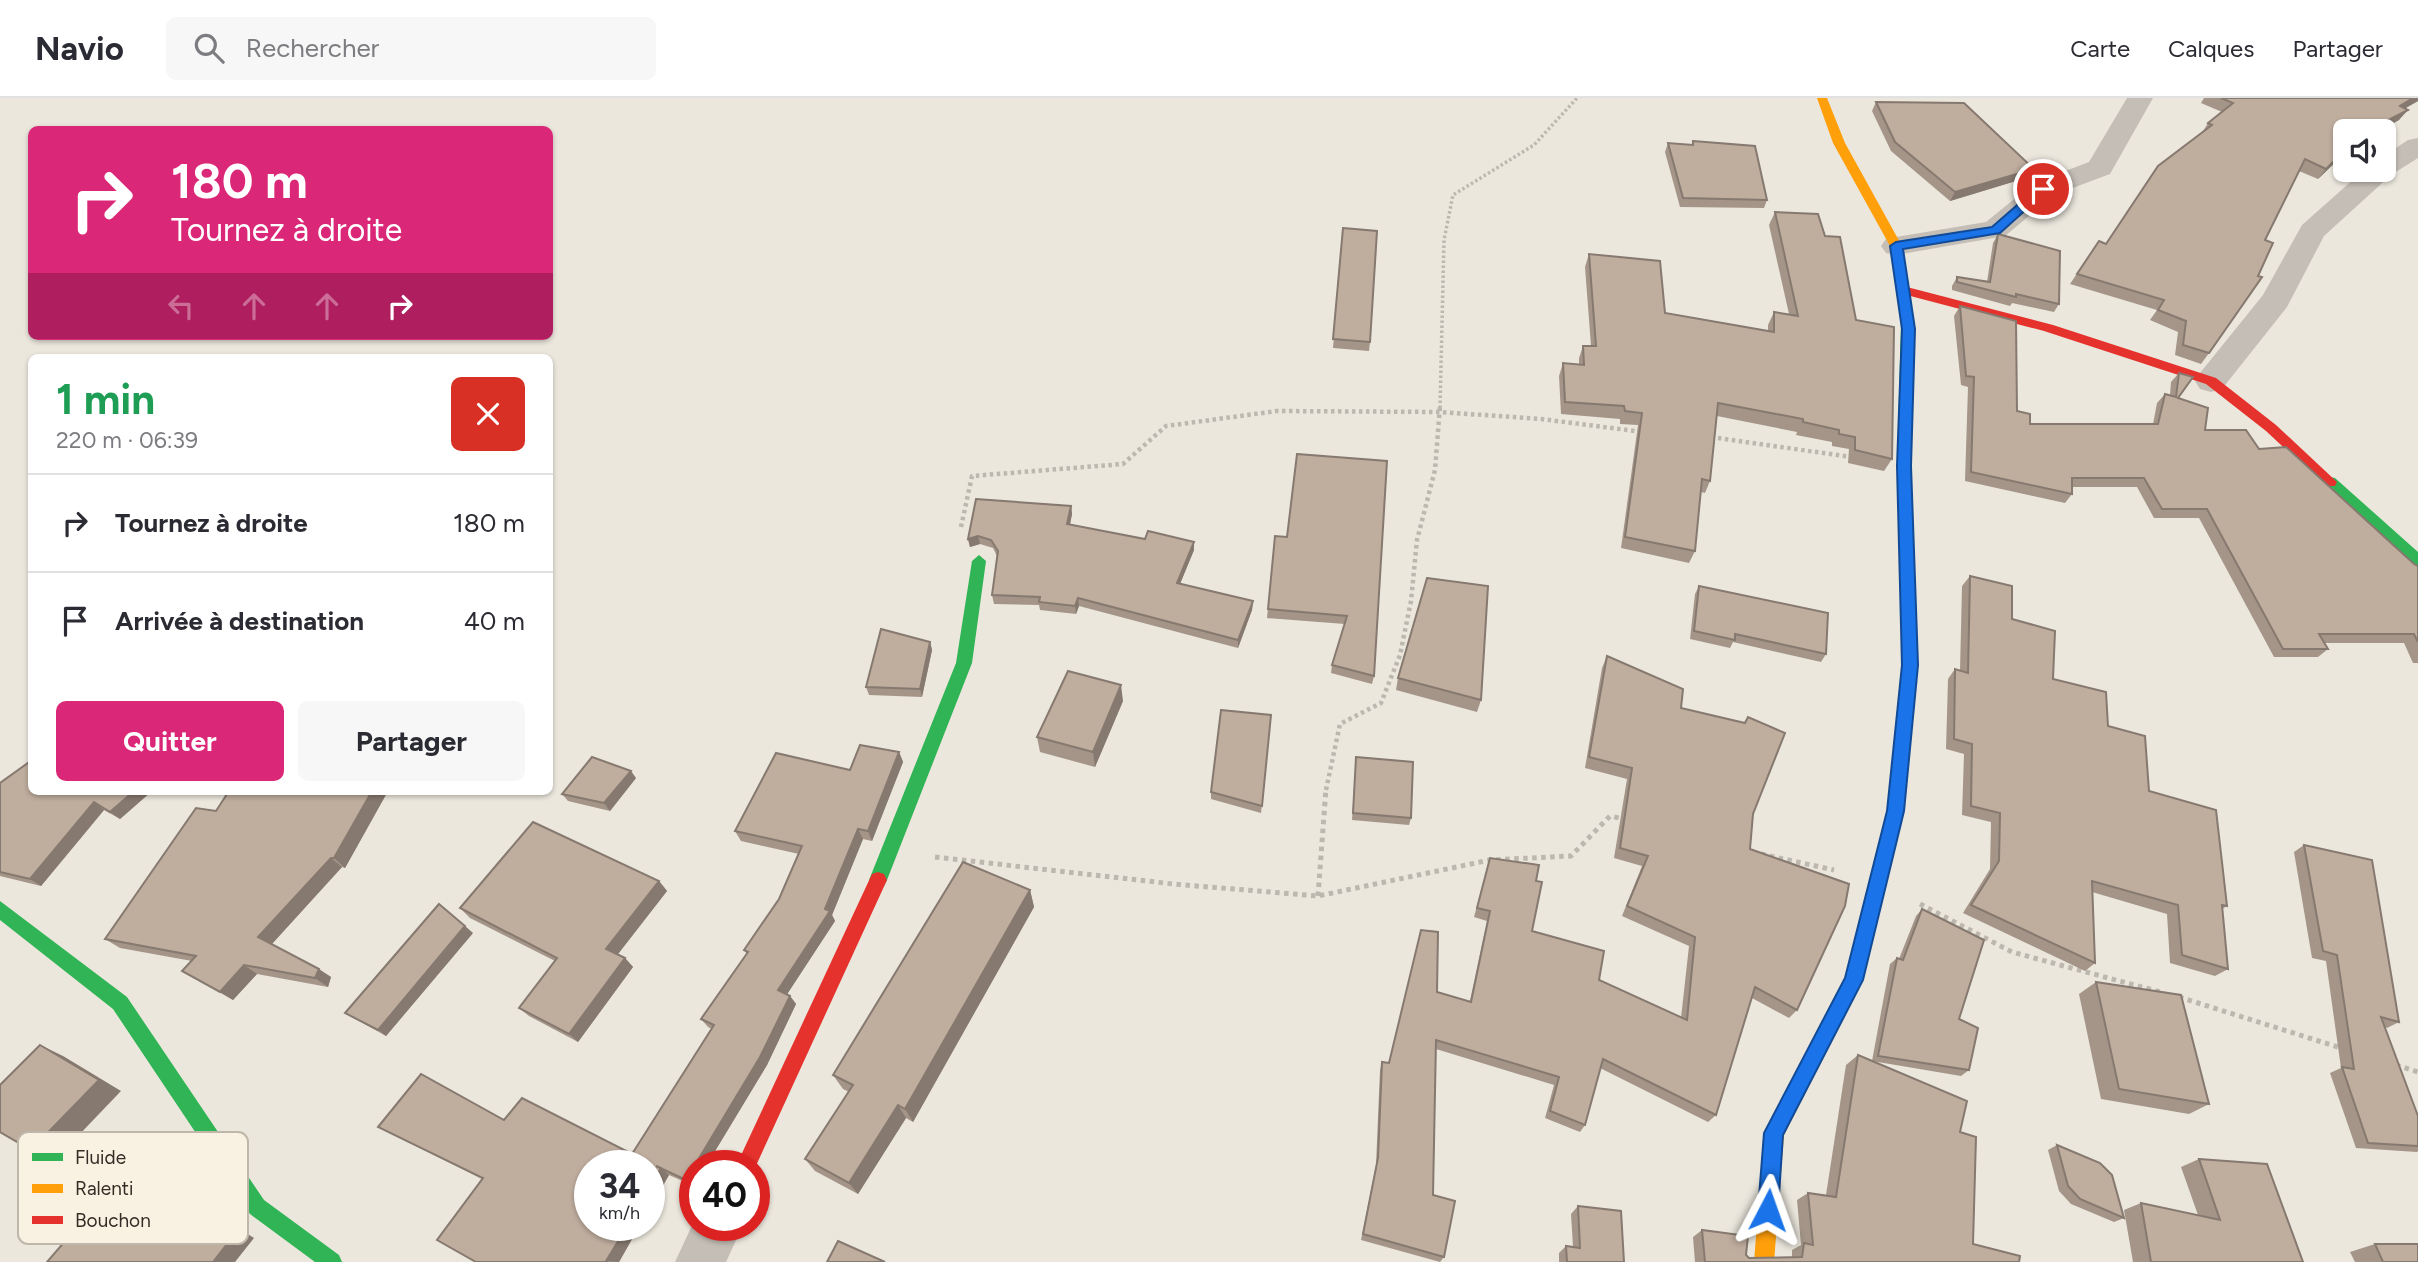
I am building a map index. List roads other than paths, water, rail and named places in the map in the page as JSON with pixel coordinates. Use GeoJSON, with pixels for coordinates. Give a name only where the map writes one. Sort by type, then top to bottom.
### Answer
{"type":"FeatureCollection","features":[{"type":"Feature","properties":{"kind":"street"},"geometry":{"type":"LineString","coordinates":[[1764,1262],[1774,1133],[1854,980],[1895,811],[1910,665],[1904,466],[1908,329],[1903,290],[1896,246],[1839,143],[1822,98]]}},
{"type":"Feature","properties":{"kind":"street"},"geometry":{"type":"LineString","coordinates":[[1896,246],[1995,230],[2043,189],[2100,168],[2140,98]]}},
{"type":"Feature","properties":{"kind":"street"},"geometry":{"type":"LineString","coordinates":[[2396,160],[2418,146]]}},
{"type":"Feature","properties":{"kind":"street"},"geometry":{"type":"LineString","coordinates":[[2211,381],[2276,300],[2312,231],[2367,182]]}},
{"type":"Feature","properties":{"kind":"street"},"geometry":{"type":"LineString","coordinates":[[1903,290],[2048,328],[2211,381],[2271,428],[2418,561]]}},
{"type":"Feature","properties":{"kind":"street"},"geometry":{"type":"LineString","coordinates":[[753,1150],[892,851],[964,663],[979,561]]}},
{"type":"Feature","properties":{"kind":"street"},"geometry":{"type":"LineString","coordinates":[[0,909],[120,1003],[207,1132]]}},
{"type":"Feature","properties":{"kind":"street"},"geometry":{"type":"LineString","coordinates":[[248,1194],[257,1207],[332,1262]]}},
{"type":"Feature","properties":{"kind":"street"},"geometry":{"type":"LineString","coordinates":[[700,1262],[710,1241]]}}]}
